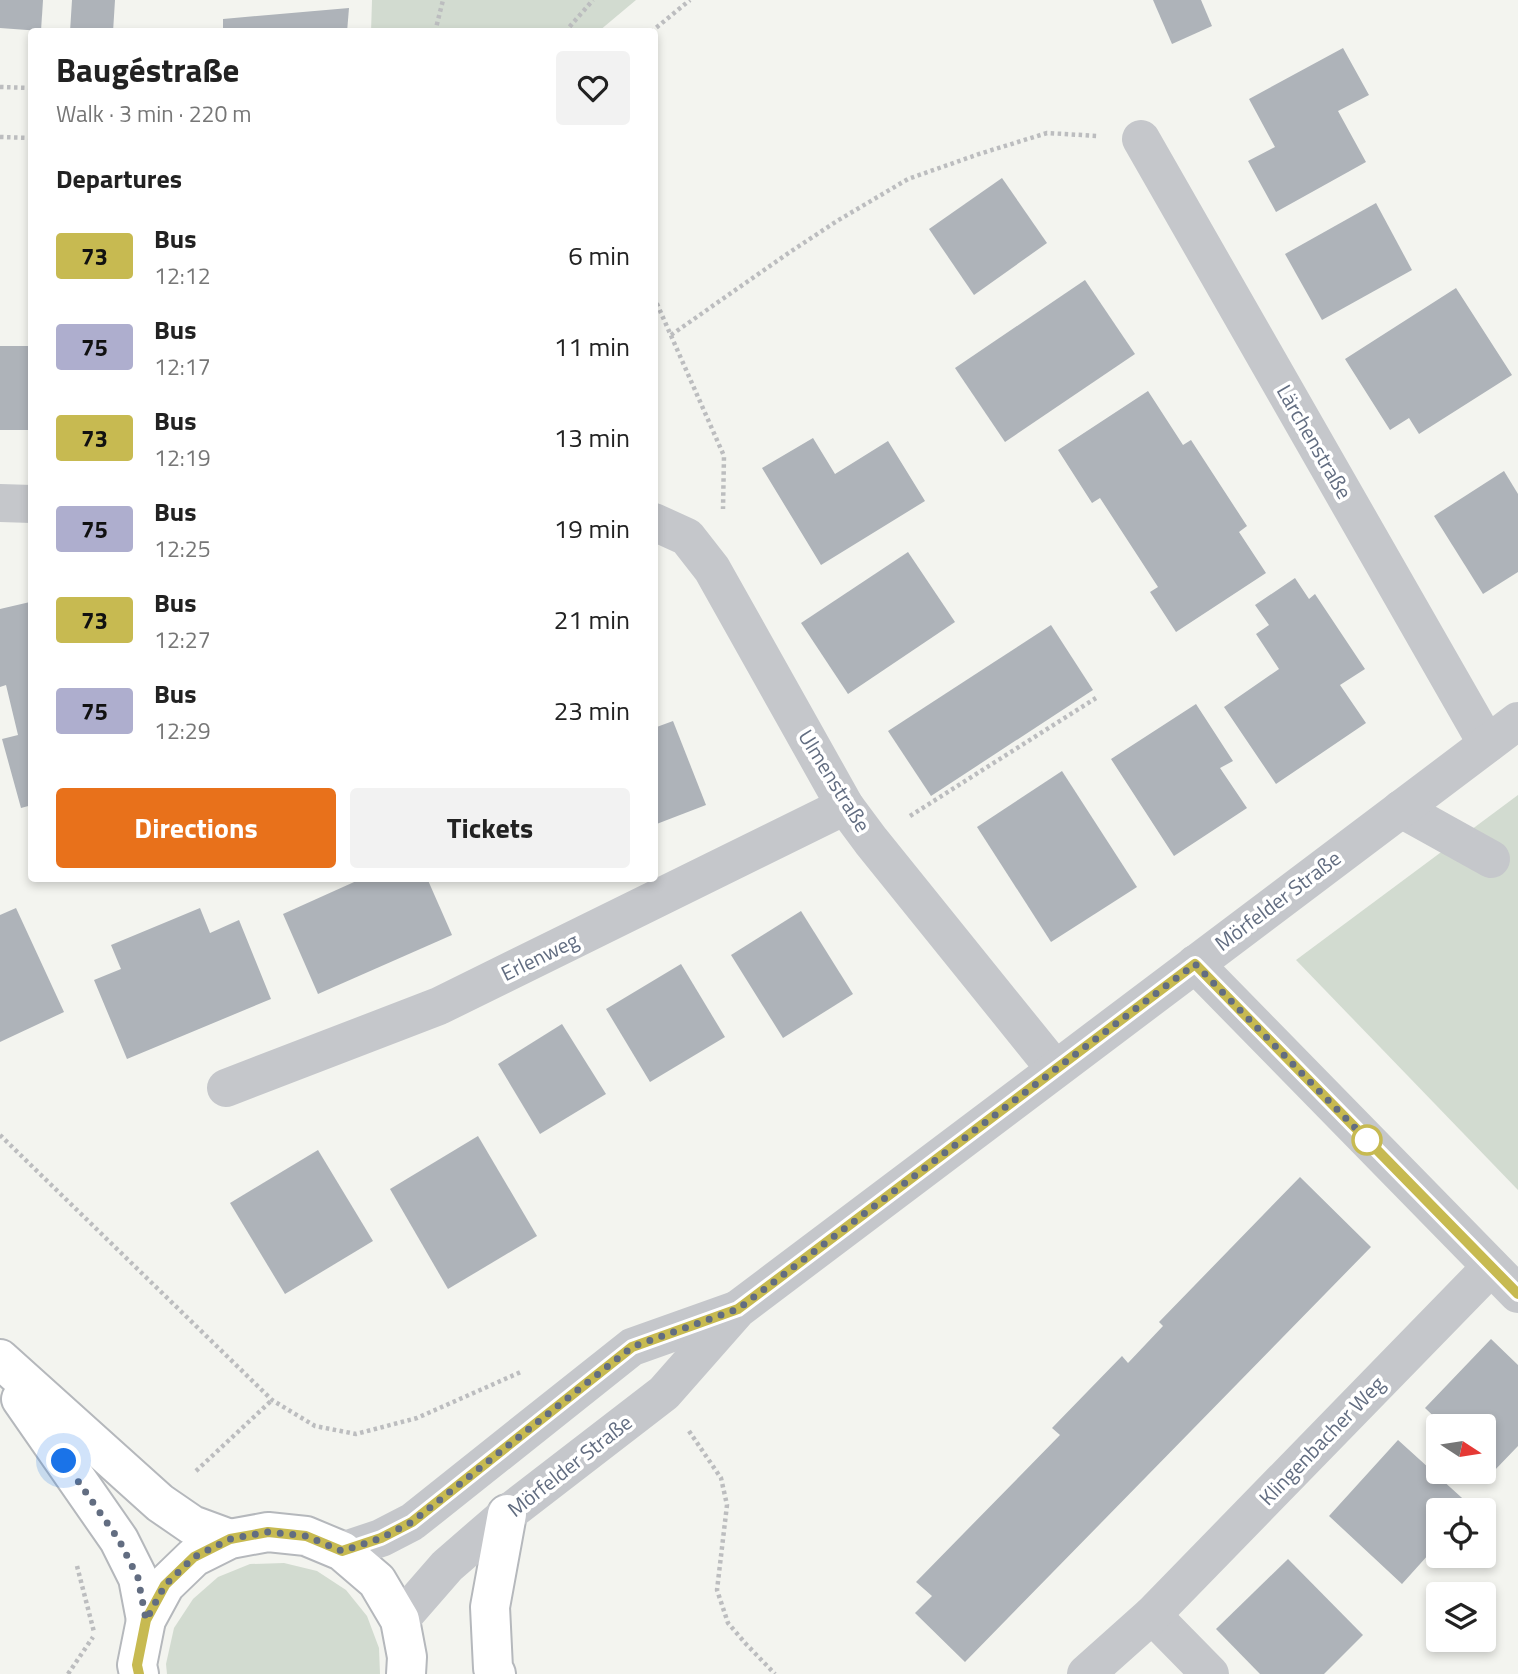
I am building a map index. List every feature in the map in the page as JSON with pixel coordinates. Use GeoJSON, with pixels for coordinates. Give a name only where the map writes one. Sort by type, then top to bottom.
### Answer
{"type":"FeatureCollection","features":[{"type":"Feature","properties":{"kind":"main road"},"geometry":{"type":"LineString","coordinates":[[0,1359],[160,1503],[192,1525],[230,1539]]}},
{"type":"Feature","properties":{"kind":"main road"},"geometry":{"type":"LineString","coordinates":[[0,1369],[119,1540],[138,1578],[146,1620]]}},
{"type":"Feature","properties":{"kind":"main road"},"geometry":{"type":"LineString","coordinates":[[496,1674],[490,1607],[507,1514]]}},
{"type":"Feature","properties":{"kind":"main road"},"geometry":{"type":"LineString","coordinates":[[139,1674],[137,1665],[146,1620],[165,1585],[194,1557],[230,1539],[268,1532],[306,1536],[342,1551],[377,1581],[400,1620],[407,1657],[406,1674]]}},
{"type":"Feature","properties":{"kind":"street","name":"Lärchenstraße"},"geometry":{"type":"LineString","coordinates":[[1141,139],[1487,744]]}},
{"type":"Feature","properties":{"kind":"street"},"geometry":{"type":"LineString","coordinates":[[0,503],[28,504]]}},
{"type":"Feature","properties":{"kind":"street","name":"Ulmenstraße"},"geometry":{"type":"LineString","coordinates":[[658,524],[687,537],[712,569],[845,806],[1055,1069]]}},
{"type":"Feature","properties":{"kind":"street","name":"Mörfelder Straße"},"geometry":{"type":"LineString","coordinates":[[400,1620],[447,1566],[507,1514],[664,1393],[738,1309],[1518,721]]}},
{"type":"Feature","properties":{"kind":"street","name":"Erlenweg"},"geometry":{"type":"LineString","coordinates":[[226,1088],[439,1006],[845,806]]}},
{"type":"Feature","properties":{"kind":"street"},"geometry":{"type":"LineString","coordinates":[[1401,809],[1491,859]]}},
{"type":"Feature","properties":{"kind":"street"},"geometry":{"type":"LineString","coordinates":[[1195,964],[1518,1294]]}},
{"type":"Feature","properties":{"kind":"street","name":"Klingenbacher Weg"},"geometry":{"type":"LineString","coordinates":[[1086,1674],[1152,1615],[1491,1267]]}},
{"type":"Feature","properties":{"kind":"street","name":"Mörfelder Straße"},"geometry":{"type":"LineString","coordinates":[[342,1551],[381,1538],[412,1522],[632,1347],[738,1309]]}},
{"type":"Feature","properties":{"kind":"street"},"geometry":{"type":"LineString","coordinates":[[1152,1615],[1210,1674]]}},
{"type":"Feature","properties":{"kind":"path"},"geometry":{"type":"LineString","coordinates":[[436,28],[443,0]]}},
{"type":"Feature","properties":{"kind":"path"},"geometry":{"type":"LineString","coordinates":[[568,28],[593,0]]}},
{"type":"Feature","properties":{"kind":"path"},"geometry":{"type":"LineString","coordinates":[[656,28],[690,0]]}},
{"type":"Feature","properties":{"kind":"path"},"geometry":{"type":"LineString","coordinates":[[0,87],[28,88]]}},
{"type":"Feature","properties":{"kind":"path"},"geometry":{"type":"LineString","coordinates":[[671,335],[790,252],[908,179],[1047,133],[1141,139]]}},
{"type":"Feature","properties":{"kind":"path"},"geometry":{"type":"LineString","coordinates":[[0,137],[28,138]]}},
{"type":"Feature","properties":{"kind":"path"},"geometry":{"type":"LineString","coordinates":[[658,306],[724,456],[724,503],[712,569]]}},
{"type":"Feature","properties":{"kind":"path"},"geometry":{"type":"LineString","coordinates":[[871,841],[1096,698]]}},
{"type":"Feature","properties":{"kind":"path"},"geometry":{"type":"LineString","coordinates":[[0,1135],[272,1400],[315,1426],[356,1434],[417,1418],[531,1368]]}},
{"type":"Feature","properties":{"kind":"path"},"geometry":{"type":"LineString","coordinates":[[664,1393],[721,1478],[727,1505],[717,1590],[728,1623],[775,1674]]}},
{"type":"Feature","properties":{"kind":"path"},"geometry":{"type":"LineString","coordinates":[[68,1674],[95,1634],[79,1576]]}},
{"type":"Feature","properties":{"kind":"shaded area"},"geometry":{"type":"Polygon","coordinates":[[[372,0],[636,0],[603,28],[371,28],[372,0]]]}},
{"type":"Feature","properties":{"kind":"shaded area"},"geometry":{"type":"Polygon","coordinates":[[[1518,795],[1518,1190],[1296,960],[1518,795]]]}},
{"type":"Feature","properties":{"kind":"shaded area"},"geometry":{"type":"Polygon","coordinates":[[[284,1563],[317,1571],[346,1590],[367,1616],[379,1648],[380,1674],[167,1674],[166,1664],[174,1628],[193,1599],[218,1577],[250,1564],[284,1563]]]}},
{"type":"Feature","properties":{"kind":"building"},"geometry":{"type":"Polygon","coordinates":[[[0,0],[43,0],[41,28],[0,28],[0,0]]]}},
{"type":"Feature","properties":{"kind":"building"},"geometry":{"type":"Polygon","coordinates":[[[72,0],[115,0],[113,28],[70,28],[72,0]]]}},
{"type":"Feature","properties":{"kind":"building"},"geometry":{"type":"Polygon","coordinates":[[[1153,0],[1201,0],[1212,26],[1172,44],[1153,0]]]}},
{"type":"Feature","properties":{"kind":"building"},"geometry":{"type":"Polygon","coordinates":[[[349,8],[347,28],[223,28],[223,19],[349,8]]]}},
{"type":"Feature","properties":{"kind":"building"},"geometry":{"type":"Polygon","coordinates":[[[1343,48],[1369,95],[1338,111],[1366,162],[1276,212],[1248,161],[1275,147],[1249,99],[1343,48]]]}},
{"type":"Feature","properties":{"kind":"building"},"geometry":{"type":"Polygon","coordinates":[[[1002,178],[1047,243],[974,295],[929,229],[1002,178]]]}},
{"type":"Feature","properties":{"kind":"building"},"geometry":{"type":"Polygon","coordinates":[[[1376,203],[1412,270],[1322,320],[1285,254],[1376,203]]]}},
{"type":"Feature","properties":{"kind":"building"},"geometry":{"type":"Polygon","coordinates":[[[1085,280],[1135,354],[1005,442],[955,368],[1085,280]]]}},
{"type":"Feature","properties":{"kind":"building"},"geometry":{"type":"Polygon","coordinates":[[[1456,288],[1512,375],[1419,434],[1409,418],[1390,430],[1345,359],[1456,288]]]}},
{"type":"Feature","properties":{"kind":"building"},"geometry":{"type":"Polygon","coordinates":[[[0,346],[28,346],[28,430],[0,430],[0,346]]]}},
{"type":"Feature","properties":{"kind":"building"},"geometry":{"type":"Polygon","coordinates":[[[1148,391],[1183,445],[1191,440],[1247,526],[1239,532],[1266,573],[1176,632],[1150,592],[1158,587],[1100,498],[1092,503],[1058,450],[1148,391]]]}},
{"type":"Feature","properties":{"kind":"building"},"geometry":{"type":"Polygon","coordinates":[[[813,438],[835,474],[888,441],[925,501],[821,565],[762,468],[813,438]]]}},
{"type":"Feature","properties":{"kind":"building"},"geometry":{"type":"Polygon","coordinates":[[[1504,471],[1518,494],[1518,572],[1483,594],[1434,516],[1504,471]]]}},
{"type":"Feature","properties":{"kind":"building"},"geometry":{"type":"Polygon","coordinates":[[[908,552],[955,622],[848,694],[801,623],[908,552]]]}},
{"type":"Feature","properties":{"kind":"building"},"geometry":{"type":"Polygon","coordinates":[[[1295,578],[1309,599],[1315,594],[1365,669],[1340,685],[1366,723],[1276,784],[1224,707],[1279,669],[1256,634],[1269,625],[1255,605],[1295,578]]]}},
{"type":"Feature","properties":{"kind":"building"},"geometry":{"type":"Polygon","coordinates":[[[28,602],[28,806],[21,808],[2,739],[18,735],[6,685],[0,687],[0,609],[28,602]]]}},
{"type":"Feature","properties":{"kind":"building"},"geometry":{"type":"Polygon","coordinates":[[[1051,625],[1093,690],[931,796],[888,731],[1051,625]]]}},
{"type":"Feature","properties":{"kind":"building"},"geometry":{"type":"Polygon","coordinates":[[[1196,704],[1233,761],[1220,768],[1247,808],[1174,856],[1111,759],[1196,704]]]}},
{"type":"Feature","properties":{"kind":"building"},"geometry":{"type":"Polygon","coordinates":[[[673,721],[706,805],[658,823],[658,727],[673,721]]]}},
{"type":"Feature","properties":{"kind":"building"},"geometry":{"type":"Polygon","coordinates":[[[1062,771],[1137,887],[1051,942],[977,827],[1062,771]]]}},
{"type":"Feature","properties":{"kind":"building"},"geometry":{"type":"Polygon","coordinates":[[[354,882],[429,882],[452,935],[318,994],[283,914],[354,882]]]}},
{"type":"Feature","properties":{"kind":"building"},"geometry":{"type":"Polygon","coordinates":[[[16,908],[64,1012],[0,1042],[0,915],[16,908]]]}},
{"type":"Feature","properties":{"kind":"building"},"geometry":{"type":"Polygon","coordinates":[[[200,908],[210,933],[239,920],[271,999],[127,1059],[94,980],[121,969],[111,945],[200,908]]]}},
{"type":"Feature","properties":{"kind":"building"},"geometry":{"type":"Polygon","coordinates":[[[801,911],[853,994],[783,1038],[731,955],[801,911]]]}},
{"type":"Feature","properties":{"kind":"building"},"geometry":{"type":"Polygon","coordinates":[[[681,964],[725,1037],[650,1082],[606,1009],[681,964]]]}},
{"type":"Feature","properties":{"kind":"building"},"geometry":{"type":"Polygon","coordinates":[[[562,1024],[606,1094],[540,1134],[498,1064],[562,1024]]]}},
{"type":"Feature","properties":{"kind":"building"},"geometry":{"type":"Polygon","coordinates":[[[478,1136],[537,1236],[448,1289],[390,1189],[478,1136]]]}},
{"type":"Feature","properties":{"kind":"building"},"geometry":{"type":"Polygon","coordinates":[[[318,1150],[373,1241],[285,1294],[230,1203],[318,1150]]]}},
{"type":"Feature","properties":{"kind":"building"},"geometry":{"type":"Polygon","coordinates":[[[1300,1177],[1371,1247],[965,1662],[915,1613],[932,1596],[916,1582],[1060,1435],[1052,1428],[1122,1356],[1128,1363],[1163,1326],[1159,1322],[1300,1177]]]}},
{"type":"Feature","properties":{"kind":"building"},"geometry":{"type":"Polygon","coordinates":[[[1491,1339],[1518,1365],[1518,1446],[1496,1469],[1496,1414],[1431,1414],[1425,1408],[1491,1339]]]}},
{"type":"Feature","properties":{"kind":"building"},"geometry":{"type":"Polygon","coordinates":[[[1398,1440],[1426,1465],[1426,1484],[1447,1484],[1462,1498],[1426,1498],[1426,1557],[1402,1584],[1329,1516],[1398,1440]]]}},
{"type":"Feature","properties":{"kind":"building"},"geometry":{"type":"Polygon","coordinates":[[[1288,1559],[1363,1635],[1324,1674],[1260,1674],[1216,1629],[1288,1559]]]}},
{"type":"Feature","properties":{"kind":"bus line","name":"73"},"geometry":{"type":"LineString","coordinates":[[139,1674],[137,1665],[146,1620],[165,1585],[194,1557],[230,1539],[268,1532],[306,1536],[342,1551],[381,1538],[412,1522],[632,1347],[738,1309],[1195,964],[1518,1294]]}},
{"type":"Feature","properties":{"kind":"route"},"geometry":{"type":"LineString","coordinates":[[64,1461],[119,1540],[138,1578],[146,1620],[165,1585],[194,1557],[230,1539],[268,1532],[306,1536],[342,1551],[381,1538],[412,1522],[632,1347],[738,1309],[1195,964],[1367,1140]]}}]}
